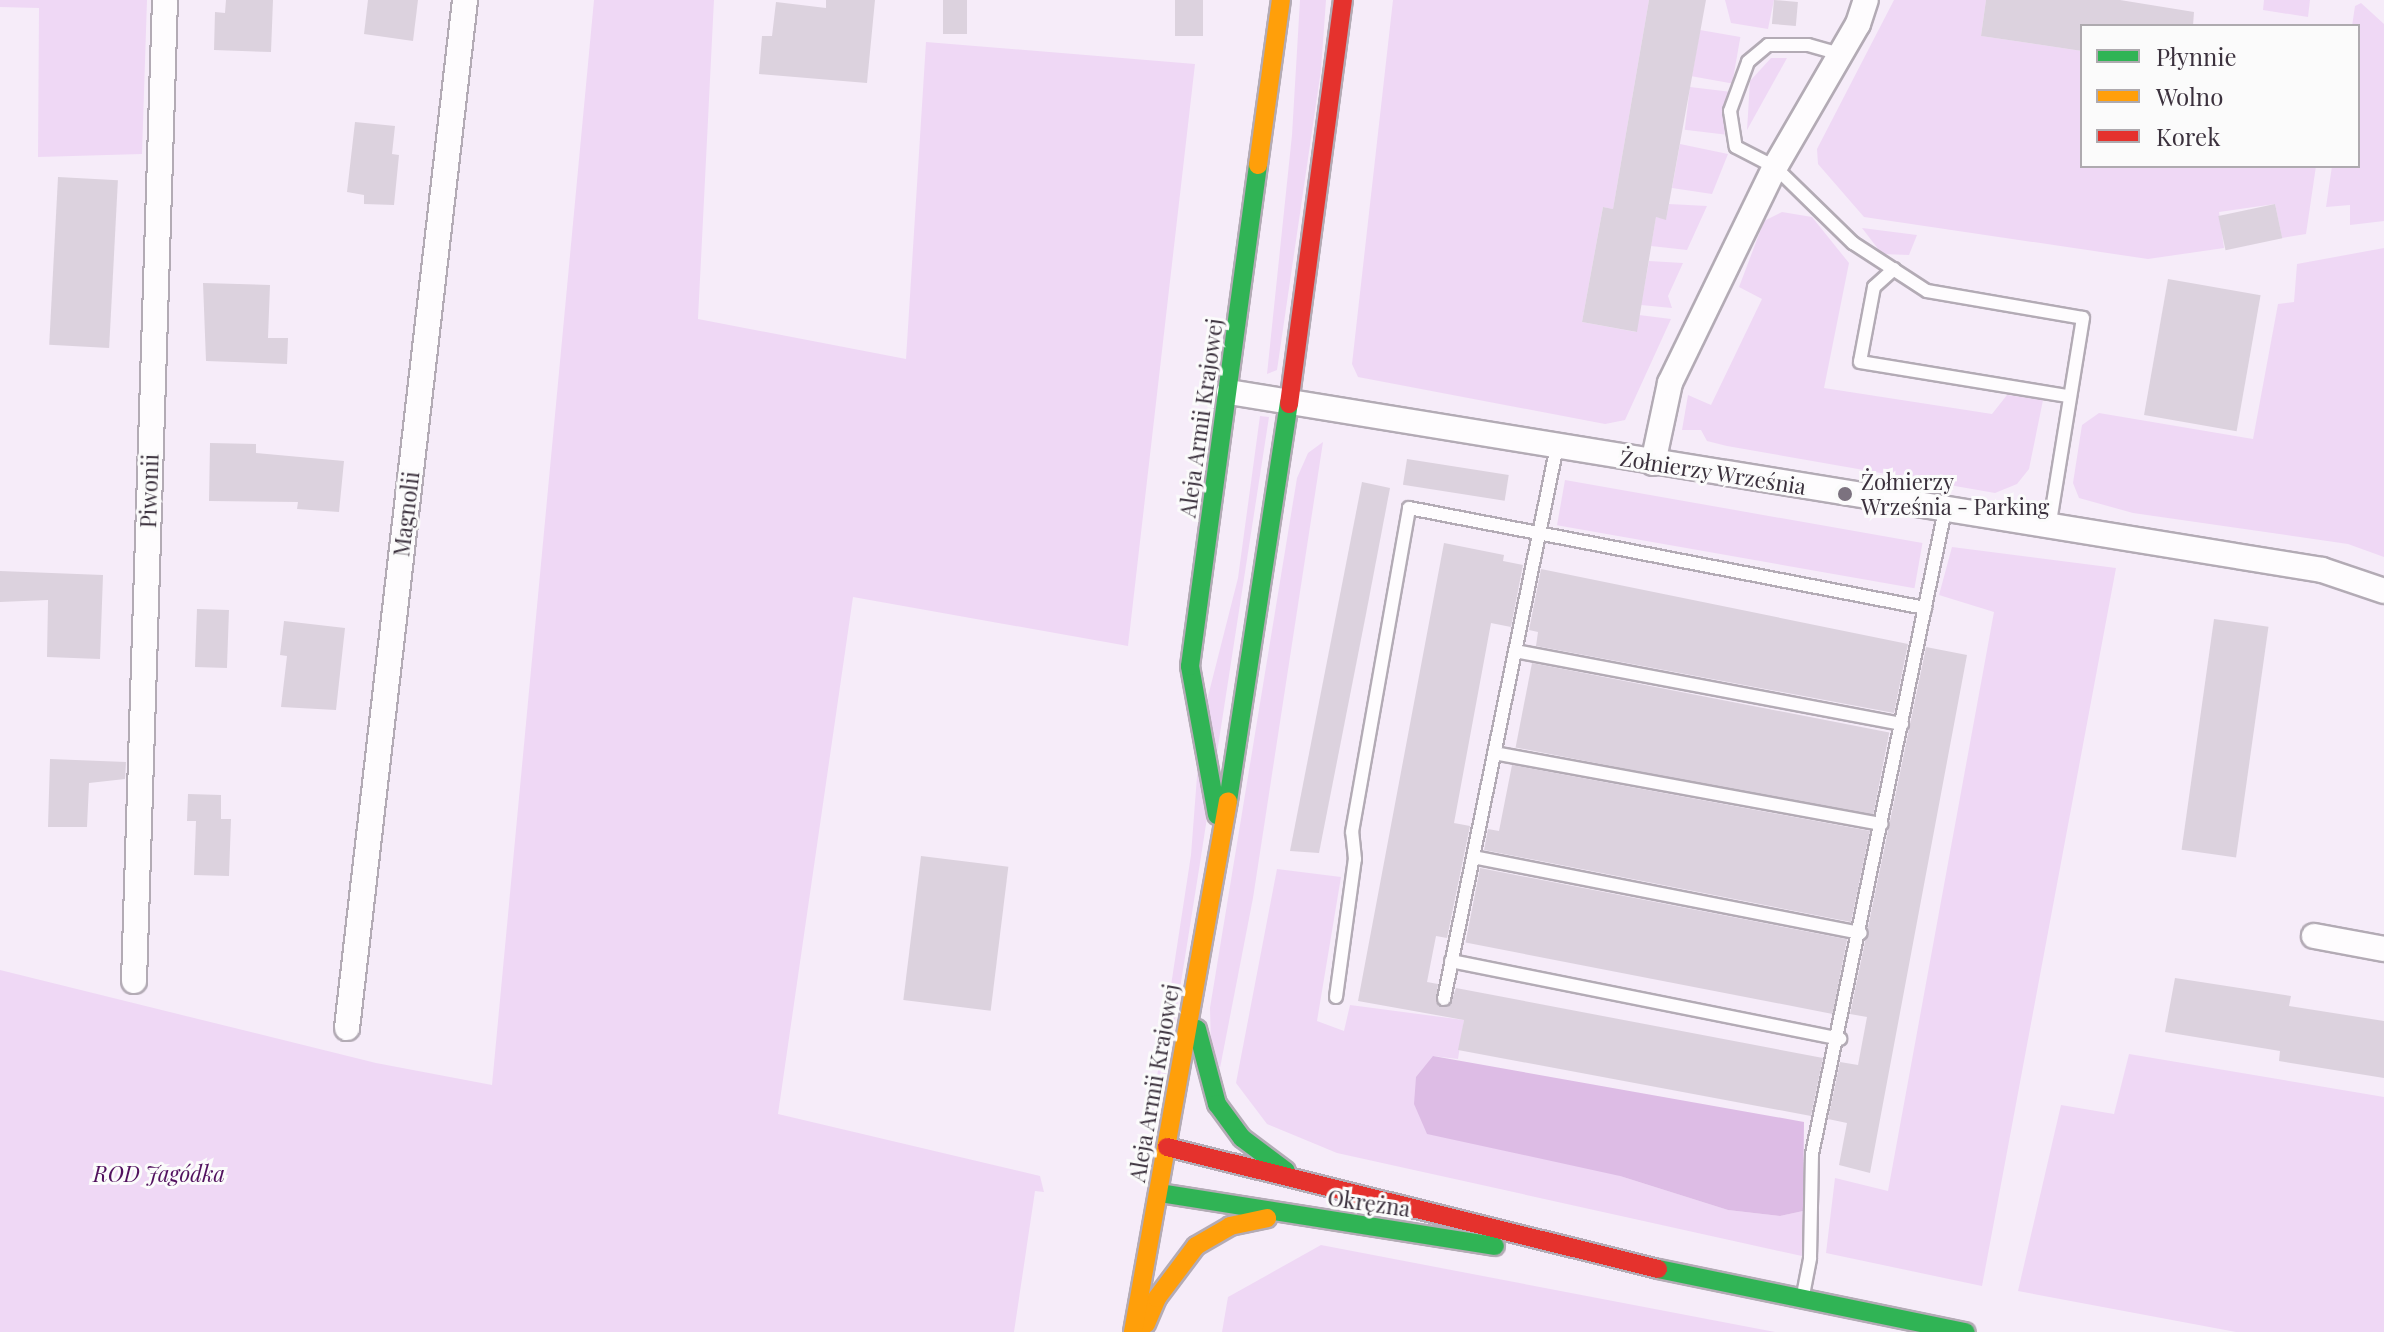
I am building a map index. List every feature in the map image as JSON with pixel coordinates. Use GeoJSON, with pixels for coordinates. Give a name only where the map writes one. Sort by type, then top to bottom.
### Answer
{"type":"FeatureCollection","features":[{"type":"Feature","properties":{"kind":"street","name":"Piwonii"},"geometry":{"type":"LineString","coordinates":[[134,981],[165,0]]}},
{"type":"Feature","properties":{"kind":"street","name":"Magnolii"},"geometry":{"type":"LineString","coordinates":[[347,1028],[465,0]]}},
{"type":"Feature","properties":{"kind":"street","name":"Aleja Armii Krajowej"},"geometry":{"type":"LineString","coordinates":[[1222,842],[1190,666],[1281,0]]}},
{"type":"Feature","properties":{"kind":"street","name":"Aleja Armii Krajowej"},"geometry":{"type":"LineString","coordinates":[[1133,1332],[1222,842],[1290,400],[1343,0]]}},
{"type":"Feature","properties":{"kind":"street"},"geometry":{"type":"LineString","coordinates":[[1653,463],[1670,383],[1775,167],[1840,54],[1866,0]]}},
{"type":"Feature","properties":{"kind":"street","name":"Żołnierzy Września"},"geometry":{"type":"LineString","coordinates":[[1229,392],[2322,570],[2384,591]]}},
{"type":"Feature","properties":{"kind":"street"},"geometry":{"type":"LineString","coordinates":[[2314,936],[2384,949]]}},
{"type":"Feature","properties":{"kind":"street"},"geometry":{"type":"LineString","coordinates":[[1193,997],[1200,1056],[1217,1104],[1242,1138],[1305,1184]]}},
{"type":"Feature","properties":{"kind":"street","name":"Okrężna"},"geometry":{"type":"LineString","coordinates":[[1167,1147],[1305,1184],[1403,1202],[1571,1251],[1966,1332]]}},
{"type":"Feature","properties":{"kind":"street","name":"Okrężna"},"geometry":{"type":"LineString","coordinates":[[1163,1171],[1305,1184]]}},
{"type":"Feature","properties":{"kind":"street","name":"Okrężna"},"geometry":{"type":"LineString","coordinates":[[1160,1193],[1508,1248],[1571,1251]]}},
{"type":"Feature","properties":{"kind":"street"},"geometry":{"type":"LineString","coordinates":[[1143,1332],[1157,1298],[1204,1239],[1230,1226],[1285,1215]]}},
{"type":"Feature","properties":{"kind":"lane"},"geometry":{"type":"LineString","coordinates":[[1840,54],[1808,45],[1768,45],[1748,62],[1730,111],[1736,147],[1775,167],[1853,243],[1927,291],[2083,318],[2049,527]]}},
{"type":"Feature","properties":{"kind":"lane"},"geometry":{"type":"LineString","coordinates":[[1894,269],[1874,287],[1860,362],[2068,396]]}},
{"type":"Feature","properties":{"kind":"lane"},"geometry":{"type":"LineString","coordinates":[[1444,999],[1557,446]]}},
{"type":"Feature","properties":{"kind":"lane"},"geometry":{"type":"LineString","coordinates":[[1336,997],[1355,859],[1352,832],[1409,508],[1925,608]]}},
{"type":"Feature","properties":{"kind":"lane"},"geometry":{"type":"LineString","coordinates":[[1802,1298],[1810,1258],[1812,1154],[1840,1039],[1945,510]]}},
{"type":"Feature","properties":{"kind":"lane"},"geometry":{"type":"LineString","coordinates":[[1515,651],[1902,724]]}},
{"type":"Feature","properties":{"kind":"lane"},"geometry":{"type":"LineString","coordinates":[[1494,753],[1882,824]]}},
{"type":"Feature","properties":{"kind":"lane"},"geometry":{"type":"LineString","coordinates":[[1473,857],[1861,933]]}},
{"type":"Feature","properties":{"kind":"lane"},"geometry":{"type":"LineString","coordinates":[[1451,961],[1840,1039]]}},
{"type":"Feature","properties":{"kind":"green space"},"geometry":{"type":"Polygon","coordinates":[[[0,0],[147,0],[142,154],[38,157],[39,8],[0,7],[0,0]]]}},
{"type":"Feature","properties":{"kind":"green space","name":"ROD Jagódka"},"geometry":{"type":"Polygon","coordinates":[[[594,0],[714,0],[698,319],[906,359],[926,42],[1195,64],[1128,646],[853,597],[778,1114],[1040,1176],[1044,1192],[1035,1191],[1014,1332],[0,1332],[0,970],[376,1063],[492,1085],[594,0]]]}},
{"type":"Feature","properties":{"kind":"green space"},"geometry":{"type":"Polygon","coordinates":[[[1300,0],[1326,0],[1321,70],[1277,370],[1267,374],[1292,135],[1300,0]]]}},
{"type":"Feature","properties":{"kind":"green space"},"geometry":{"type":"Polygon","coordinates":[[[1393,0],[1649,0],[1613,209],[1603,207],[1582,322],[1636,332],[1639,315],[1671,319],[1625,420],[1605,424],[1358,377],[1352,364],[1393,0]]]}},
{"type":"Feature","properties":{"kind":"green space"},"geometry":{"type":"Polygon","coordinates":[[[1725,0],[1774,0],[1768,29],[1731,23],[1725,0]]]}},
{"type":"Feature","properties":{"kind":"green space"},"geometry":{"type":"Polygon","coordinates":[[[1894,0],[1986,0],[1981,36],[2080,51],[2080,168],[2316,168],[2306,234],[2282,238],[2275,204],[2219,212],[2224,248],[2148,259],[1864,217],[1818,164],[1817,149],[1894,0]]]}},
{"type":"Feature","properties":{"kind":"green space"},"geometry":{"type":"Polygon","coordinates":[[[2264,0],[2310,0],[2308,17],[2263,10],[2264,0]]]}},
{"type":"Feature","properties":{"kind":"green space"},"geometry":{"type":"Polygon","coordinates":[[[2361,3],[2384,24],[2384,221],[2350,225],[2350,205],[2326,207],[2332,168],[2360,168],[2360,24],[2352,24],[2355,6],[2361,3]]]}},
{"type":"Feature","properties":{"kind":"green space"},"geometry":{"type":"Polygon","coordinates":[[[1700,30],[1740,37],[1732,83],[1692,76],[1700,30]]]}},
{"type":"Feature","properties":{"kind":"green space"},"geometry":{"type":"Polygon","coordinates":[[[1771,58],[1787,58],[1747,130],[1750,81],[1771,58]]]}},
{"type":"Feature","properties":{"kind":"green space"},"geometry":{"type":"Polygon","coordinates":[[[1690,87],[1730,92],[1724,135],[1685,130],[1690,87]]]}},
{"type":"Feature","properties":{"kind":"green space"},"geometry":{"type":"Polygon","coordinates":[[[1680,144],[1728,154],[1712,194],[1672,188],[1680,144]]]}},
{"type":"Feature","properties":{"kind":"green space"},"geometry":{"type":"Polygon","coordinates":[[[1669,204],[1707,206],[1687,250],[1651,246],[1656,217],[1666,219],[1669,204]]]}},
{"type":"Feature","properties":{"kind":"green space"},"geometry":{"type":"Polygon","coordinates":[[[1782,212],[1812,217],[1849,263],[1824,388],[1992,414],[2007,395],[2043,400],[2029,469],[2017,484],[1995,493],[1727,446],[1707,441],[1701,430],[1682,430],[1688,395],[1711,405],[1762,299],[1739,287],[1764,221],[1782,212]]]}},
{"type":"Feature","properties":{"kind":"green space"},"geometry":{"type":"Polygon","coordinates":[[[1862,228],[1917,235],[1909,255],[1882,254],[1862,228]]]}},
{"type":"Feature","properties":{"kind":"green space"},"geometry":{"type":"Polygon","coordinates":[[[2384,248],[2384,557],[2348,544],[2133,513],[2079,498],[2073,483],[2082,425],[2099,413],[2253,439],[2278,304],[2294,302],[2297,264],[2384,248]]]}},
{"type":"Feature","properties":{"kind":"green space"},"geometry":{"type":"Polygon","coordinates":[[[1649,261],[1683,263],[1668,296],[1672,308],[1641,305],[1649,261]]]}},
{"type":"Feature","properties":{"kind":"green space"},"geometry":{"type":"Polygon","coordinates":[[[1260,416],[1269,417],[1200,863],[1160,1114],[1151,1116],[1191,855],[1201,724],[1238,578],[1260,416]]]}},
{"type":"Feature","properties":{"kind":"green space"},"geometry":{"type":"Polygon","coordinates":[[[1323,442],[1253,898],[1220,1068],[1211,1048],[1210,1008],[1297,478],[1308,453],[1323,442]]]}},
{"type":"Feature","properties":{"kind":"green space"},"geometry":{"type":"Polygon","coordinates":[[[1565,480],[1922,543],[1914,588],[1557,525],[1565,480]]]}},
{"type":"Feature","properties":{"kind":"green space"},"geometry":{"type":"Polygon","coordinates":[[[1952,547],[2116,568],[1982,1286],[1826,1253],[1835,1178],[1888,1191],[1994,612],[1939,595],[1952,547]]]}},
{"type":"Feature","properties":{"kind":"green space"},"geometry":{"type":"Polygon","coordinates":[[[1277,869],[1341,877],[1317,1021],[1344,1031],[1350,1005],[1464,1020],[1458,1059],[1433,1056],[1620,1176],[1728,1210],[1780,1216],[1803,1211],[1802,1256],[1337,1153],[1267,1124],[1236,1083],[1277,869]]]}},
{"type":"Feature","properties":{"kind":"green space"},"geometry":{"type":"Polygon","coordinates":[[[2129,1054],[2384,1097],[2384,1332],[2236,1332],[2018,1291],[2061,1105],[2114,1114],[2129,1054]]]}},
{"type":"Feature","properties":{"kind":"green space"},"geometry":{"type":"Polygon","coordinates":[[[1321,1245],[1775,1332],[1222,1332],[1228,1297],[1321,1245]]]}},
{"type":"Feature","properties":{"kind":"shaded area"},"geometry":{"type":"Polygon","coordinates":[[[1433,1056],[1804,1122],[1803,1211],[1780,1216],[1728,1210],[1620,1176],[1427,1134],[1414,1104],[1416,1077],[1433,1056]]]}},
{"type":"Feature","properties":{"kind":"building"},"geometry":{"type":"Polygon","coordinates":[[[226,0],[273,0],[271,52],[214,50],[215,12],[225,13],[226,0]]]}},
{"type":"Feature","properties":{"kind":"building"},"geometry":{"type":"Polygon","coordinates":[[[368,0],[418,0],[413,41],[364,34],[368,0]]]}},
{"type":"Feature","properties":{"kind":"building"},"geometry":{"type":"Polygon","coordinates":[[[826,0],[875,0],[867,83],[759,74],[762,36],[772,36],[776,2],[826,8],[826,0]]]}},
{"type":"Feature","properties":{"kind":"building"},"geometry":{"type":"Polygon","coordinates":[[[943,0],[967,0],[967,34],[943,34],[943,0]]]}},
{"type":"Feature","properties":{"kind":"building"},"geometry":{"type":"Polygon","coordinates":[[[1175,0],[1203,0],[1203,36],[1175,36],[1175,0]]]}},
{"type":"Feature","properties":{"kind":"building"},"geometry":{"type":"Polygon","coordinates":[[[1649,0],[1706,0],[1666,220],[1656,217],[1637,332],[1582,322],[1603,207],[1613,209],[1649,0]]]}},
{"type":"Feature","properties":{"kind":"building"},"geometry":{"type":"Polygon","coordinates":[[[1774,0],[1798,2],[1796,26],[1772,24],[1774,0]]]}},
{"type":"Feature","properties":{"kind":"building"},"geometry":{"type":"Polygon","coordinates":[[[1986,0],[2120,0],[2194,12],[2193,24],[2080,24],[2080,51],[1981,36],[1986,0]]]}},
{"type":"Feature","properties":{"kind":"building"},"geometry":{"type":"Polygon","coordinates":[[[355,122],[395,126],[392,154],[399,155],[394,205],[364,204],[364,195],[347,192],[355,122]]]}},
{"type":"Feature","properties":{"kind":"building"},"geometry":{"type":"Polygon","coordinates":[[[58,177],[118,180],[109,348],[49,345],[58,177]]]}},
{"type":"Feature","properties":{"kind":"building"},"geometry":{"type":"Polygon","coordinates":[[[2275,204],[2282,238],[2226,250],[2218,216],[2275,204]]]}},
{"type":"Feature","properties":{"kind":"building"},"geometry":{"type":"Polygon","coordinates":[[[2168,279],[2261,295],[2237,431],[2144,415],[2168,279]]]}},
{"type":"Feature","properties":{"kind":"building"},"geometry":{"type":"Polygon","coordinates":[[[203,283],[270,285],[268,338],[288,338],[287,364],[206,361],[203,283]]]}},
{"type":"Feature","properties":{"kind":"building"},"geometry":{"type":"Polygon","coordinates":[[[210,443],[256,444],[256,453],[344,461],[339,512],[297,509],[298,502],[209,501],[210,443]]]}},
{"type":"Feature","properties":{"kind":"building"},"geometry":{"type":"Polygon","coordinates":[[[1407,459],[1509,475],[1505,501],[1403,485],[1407,459]]]}},
{"type":"Feature","properties":{"kind":"building"},"geometry":{"type":"Polygon","coordinates":[[[1362,482],[1390,488],[1366,614],[1319,853],[1290,851],[1362,482]]]}},
{"type":"Feature","properties":{"kind":"building"},"geometry":{"type":"Polygon","coordinates":[[[1444,543],[1504,555],[1503,561],[1523,565],[1511,627],[1491,623],[1454,823],[1470,826],[1447,938],[1436,936],[1427,982],[1438,984],[1436,1003],[1450,1005],[1456,988],[1823,1058],[1811,1116],[1458,1050],[1464,1020],[1358,1001],[1444,543]]]}},
{"type":"Feature","properties":{"kind":"building"},"geometry":{"type":"Polygon","coordinates":[[[1541,569],[1908,644],[1894,713],[1536,646],[1538,632],[1529,630],[1541,569]]]}},
{"type":"Feature","properties":{"kind":"building"},"geometry":{"type":"Polygon","coordinates":[[[0,571],[103,575],[100,659],[47,657],[48,600],[0,602],[0,571]]]}},
{"type":"Feature","properties":{"kind":"building"},"geometry":{"type":"Polygon","coordinates":[[[197,609],[229,610],[227,668],[195,667],[197,609]]]}},
{"type":"Feature","properties":{"kind":"building"},"geometry":{"type":"Polygon","coordinates":[[[2214,619],[2268,627],[2236,857],[2182,850],[2214,619]]]}},
{"type":"Feature","properties":{"kind":"building"},"geometry":{"type":"Polygon","coordinates":[[[284,621],[345,628],[336,710],[281,707],[287,656],[280,655],[284,621]]]}},
{"type":"Feature","properties":{"kind":"building"},"geometry":{"type":"Polygon","coordinates":[[[1926,647],[1967,655],[1870,1173],[1839,1165],[1847,1123],[1828,1119],[1840,1062],[1858,1065],[1867,1017],[1850,1014],[1926,647]]]}},
{"type":"Feature","properties":{"kind":"building"},"geometry":{"type":"Polygon","coordinates":[[[1532,663],[1889,732],[1873,817],[1516,747],[1532,663]]]}},
{"type":"Feature","properties":{"kind":"building"},"geometry":{"type":"Polygon","coordinates":[[[50,759],[126,762],[125,779],[89,783],[87,827],[48,827],[50,759]]]}},
{"type":"Feature","properties":{"kind":"building"},"geometry":{"type":"Polygon","coordinates":[[[1512,765],[1870,831],[1851,922],[1484,850],[1488,829],[1499,831],[1512,765]]]}},
{"type":"Feature","properties":{"kind":"building"},"geometry":{"type":"Polygon","coordinates":[[[188,794],[221,795],[221,819],[231,819],[229,876],[194,875],[196,821],[187,821],[188,794]]]}},
{"type":"Feature","properties":{"kind":"building"},"geometry":{"type":"Polygon","coordinates":[[[921,856],[1008,867],[991,1011],[903,1000],[921,856]]]}},
{"type":"Feature","properties":{"kind":"building"},"geometry":{"type":"Polygon","coordinates":[[[1480,868],[1847,939],[1833,1014],[1465,943],[1480,868]]]}},
{"type":"Feature","properties":{"kind":"building"},"geometry":{"type":"Polygon","coordinates":[[[2175,978],[2291,996],[2289,1006],[2384,1021],[2384,1078],[2279,1061],[2280,1051],[2165,1032],[2175,978]]]}},
{"type":"Feature","properties":{"kind":"traffic: fast"},"geometry":{"type":"LineString","coordinates":[[1217,815],[1190,666],[1258,165]]}},
{"type":"Feature","properties":{"kind":"traffic: fast"},"geometry":{"type":"LineString","coordinates":[[1228,801],[1289,404]]}},
{"type":"Feature","properties":{"kind":"traffic: fast"},"geometry":{"type":"LineString","coordinates":[[1197,1029],[1217,1104],[1242,1138],[1286,1171]]}},
{"type":"Feature","properties":{"kind":"traffic: fast"},"geometry":{"type":"LineString","coordinates":[[1160,1193],[1495,1246]]}},
{"type":"Feature","properties":{"kind":"traffic: fast"},"geometry":{"type":"LineString","coordinates":[[1658,1269],[1966,1332]]}},
{"type":"Feature","properties":{"kind":"traffic: slow"},"geometry":{"type":"LineString","coordinates":[[1258,165],[1281,0]]}},
{"type":"Feature","properties":{"kind":"traffic: slow"},"geometry":{"type":"LineString","coordinates":[[1133,1332],[1228,801]]}},
{"type":"Feature","properties":{"kind":"traffic: slow"},"geometry":{"type":"LineString","coordinates":[[1146,1324],[1157,1298],[1196,1246],[1230,1226],[1267,1218]]}},
{"type":"Feature","properties":{"kind":"traffic: jam"},"geometry":{"type":"LineString","coordinates":[[1289,404],[1343,0]]}},
{"type":"Feature","properties":{"kind":"traffic: jam"},"geometry":{"type":"LineString","coordinates":[[1167,1147],[1658,1269]]}},
{"type":"Feature","properties":{"kind":"place","name":"Żołnierzy Września - Parking"},"geometry":{"type":"Point","coordinates":[1845,494]}}]}
